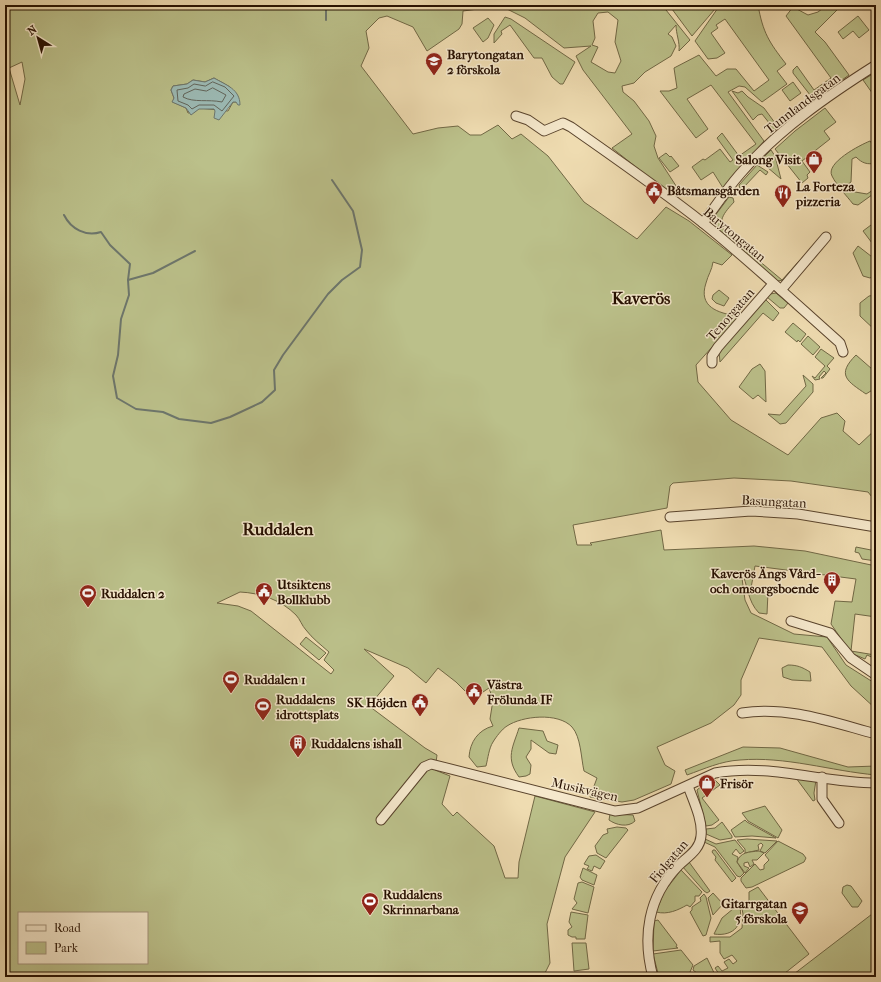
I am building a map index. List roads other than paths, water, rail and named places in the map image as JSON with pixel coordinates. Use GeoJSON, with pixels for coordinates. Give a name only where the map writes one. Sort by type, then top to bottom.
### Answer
{"type":"FeatureCollection","features":[{"type":"Feature","properties":{"kind":"street","name":"Tunnlandsgatan"},"geometry":{"type":"LineString","coordinates":[[703,223],[741,173],[769,144],[793,123],[876,65]]}},
{"type":"Feature","properties":{"kind":"street","name":"Barytongatan"},"geometry":{"type":"LineString","coordinates":[[516,116],[528,120],[544,131],[564,123],[570,127],[703,223],[840,343],[843,352]]}},
{"type":"Feature","properties":{"kind":"street"},"geometry":{"type":"LineString","coordinates":[[780,290],[826,238]]}},
{"type":"Feature","properties":{"kind":"street","name":"Tenorgatan"},"geometry":{"type":"LineString","coordinates":[[712,363],[712,356],[718,347],[773,284]]}},
{"type":"Feature","properties":{"kind":"street","name":"Basungatan"},"geometry":{"type":"LineString","coordinates":[[670,516],[752,511],[798,514],[876,527]]}},
{"type":"Feature","properties":{"kind":"street"},"geometry":{"type":"LineString","coordinates":[[791,621],[830,633],[851,658],[876,674]]}},
{"type":"Feature","properties":{"kind":"street"},"geometry":{"type":"LineString","coordinates":[[742,713],[759,710],[798,713],[876,734]]}},
{"type":"Feature","properties":{"kind":"street","name":"Musikvägen"},"geometry":{"type":"LineString","coordinates":[[381,820],[424,767],[431,764],[615,811],[638,808],[715,773],[729,771],[773,771],[855,782],[876,783]]}},
{"type":"Feature","properties":{"kind":"street"},"geometry":{"type":"LineString","coordinates":[[822,777],[822,798],[839,823]]}},
{"type":"Feature","properties":{"kind":"street","name":"Fiolgatan"},"geometry":{"type":"LineString","coordinates":[[653,977],[648,952],[648,933],[655,900],[668,877],[693,853],[701,838],[701,828],[688,786]]}},
{"type":"Feature","properties":{"kind":"water"},"geometry":{"type":"Polygon","coordinates":[[[214,78],[228,85],[235,91],[238,95],[240,105],[233,102],[219,120],[214,118],[214,109],[199,109],[191,115],[186,108],[172,102],[174,98],[171,90],[173,86],[187,84],[193,80],[205,82],[214,78]]]}},
{"type":"Feature","properties":{"kind":"waterway"},"geometry":{"type":"LineString","coordinates":[[326,5],[326,20]]}},
{"type":"Feature","properties":{"kind":"waterway"},"geometry":{"type":"LineString","coordinates":[[64,215],[67,220],[80,231],[85,233],[101,232],[110,245],[130,264],[128,280],[129,295],[121,319],[118,355],[113,376],[117,398],[136,409],[163,412],[179,419],[211,423],[230,417],[262,402],[275,390],[274,370],[283,355],[328,294],[342,280],[360,267],[362,250],[353,211],[332,180]]}},
{"type":"Feature","properties":{"kind":"waterway"},"geometry":{"type":"LineString","coordinates":[[128,280],[153,273],[195,251]]}},
{"type":"Feature","properties":{"kind":"place","name":"Barytongatan 2 förskola"},"geometry":{"type":"Point","coordinates":[434,76]}},
{"type":"Feature","properties":{"kind":"place","name":"Salong Visit"},"geometry":{"type":"Point","coordinates":[814,174]}},
{"type":"Feature","properties":{"kind":"place","name":"Båtsmansgården"},"geometry":{"type":"Point","coordinates":[654,205]}},
{"type":"Feature","properties":{"kind":"place","name":"La Forteza pizzeria"},"geometry":{"type":"Point","coordinates":[783,208]}},
{"type":"Feature","properties":{"kind":"place","name":"Kaverös Ängs Vård- och omsorgsboende"},"geometry":{"type":"Point","coordinates":[832,595]}},
{"type":"Feature","properties":{"kind":"place","name":"Utsiktens Bollklubb"},"geometry":{"type":"Point","coordinates":[264,606]}},
{"type":"Feature","properties":{"kind":"place","name":"Ruddalen 2"},"geometry":{"type":"Point","coordinates":[88,608]}},
{"type":"Feature","properties":{"kind":"place","name":"Ruddalen 1"},"geometry":{"type":"Point","coordinates":[231,694]}},
{"type":"Feature","properties":{"kind":"place","name":"Västra Frölunda IF"},"geometry":{"type":"Point","coordinates":[474,706]}},
{"type":"Feature","properties":{"kind":"place","name":"SK Höjden"},"geometry":{"type":"Point","coordinates":[420,717]}},
{"type":"Feature","properties":{"kind":"place","name":"Ruddalens idrottsplats"},"geometry":{"type":"Point","coordinates":[263,721]}},
{"type":"Feature","properties":{"kind":"place","name":"Ruddalens ishall"},"geometry":{"type":"Point","coordinates":[298,758]}},
{"type":"Feature","properties":{"kind":"place","name":"Frisör"},"geometry":{"type":"Point","coordinates":[707,798]}},
{"type":"Feature","properties":{"kind":"place","name":"Ruddalens Skrinnarbana"},"geometry":{"type":"Point","coordinates":[370,916]}},
{"type":"Feature","properties":{"kind":"place","name":"Gitarrgatan 5 förskola"},"geometry":{"type":"Point","coordinates":[800,925]}},
{"type":"Feature","properties":{"kind":"district","name":"Kaverös"},"geometry":{"type":"Point","coordinates":[641,298]}},
{"type":"Feature","properties":{"kind":"district","name":"Ruddalen"},"geometry":{"type":"Point","coordinates":[278,529]}}]}
